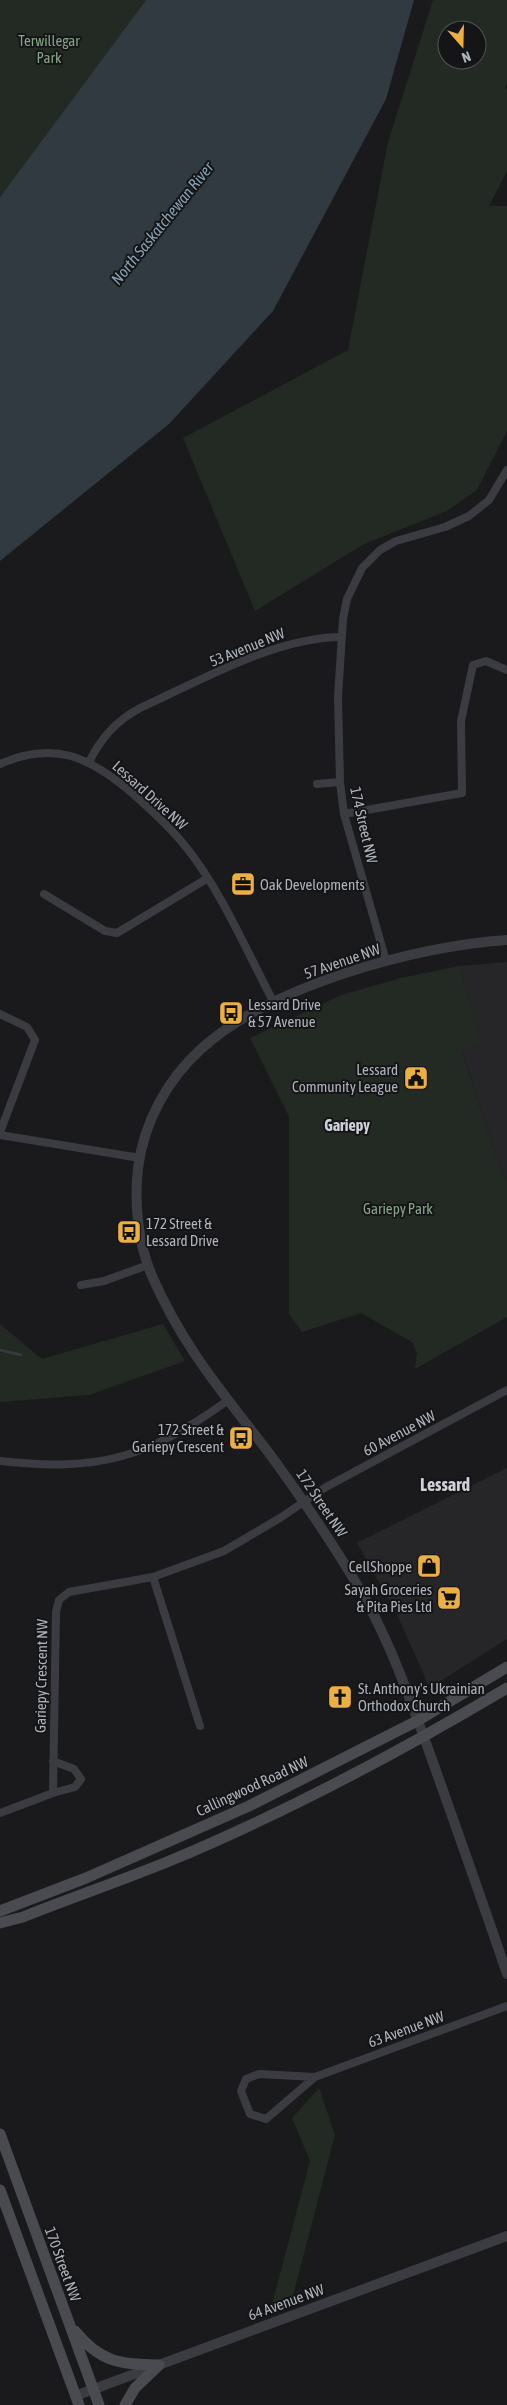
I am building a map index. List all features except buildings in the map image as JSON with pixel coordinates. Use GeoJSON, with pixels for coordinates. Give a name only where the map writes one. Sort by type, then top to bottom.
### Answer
{"type":"FeatureCollection","features":[{"type":"Feature","properties":{"kind":"main road","name":"Callingwood Road NW"},"geometry":{"type":"LineString","coordinates":[[0,1911],[86,1878],[249,1806],[417,1720],[507,1667]]}},
{"type":"Feature","properties":{"kind":"main road"},"geometry":{"type":"LineString","coordinates":[[0,1928],[23,1917],[168,1861],[262,1820],[424,1737],[507,1688]]}},
{"type":"Feature","properties":{"kind":"main road"},"geometry":{"type":"LineString","coordinates":[[0,1923],[23,1917]]}},
{"type":"Feature","properties":{"kind":"main road","name":"170 Street NW"},"geometry":{"type":"LineString","coordinates":[[0,2134],[99,2405]]}},
{"type":"Feature","properties":{"kind":"main road"},"geometry":{"type":"LineString","coordinates":[[0,2190],[77,2401]]}},
{"type":"Feature","properties":{"kind":"main road"},"geometry":{"type":"LineString","coordinates":[[68,2322],[85,2343],[104,2357],[128,2364],[159,2365]]}},
{"type":"Feature","properties":{"kind":"main road"},"geometry":{"type":"LineString","coordinates":[[125,2405],[135,2388],[159,2365]]}},
{"type":"Feature","properties":{"kind":"street"},"geometry":{"type":"LineString","coordinates":[[342,637],[345,608],[351,588],[362,568],[371,558],[396,541],[445,528],[469,516],[489,500],[507,470]]}},
{"type":"Feature","properties":{"kind":"street","name":"53 Avenue NW"},"geometry":{"type":"LineString","coordinates":[[89,762],[106,735],[121,720],[140,708],[264,652],[301,641],[342,637]]}},
{"type":"Feature","properties":{"kind":"street","name":"174 Street NW"},"geometry":{"type":"LineString","coordinates":[[342,637],[338,697],[340,782],[344,814],[386,961]]}},
{"type":"Feature","properties":{"kind":"street"},"geometry":{"type":"LineString","coordinates":[[344,814],[462,793],[461,720],[474,665],[486,661],[507,670]]}},
{"type":"Feature","properties":{"kind":"street","name":"Lessard Drive NW"},"geometry":{"type":"LineString","coordinates":[[0,764],[22,756],[43,753],[64,754],[89,762],[108,773],[162,821],[185,846],[208,878],[274,1003]]}},
{"type":"Feature","properties":{"kind":"street","name":"174 Street NW"},"geometry":{"type":"LineString","coordinates":[[317,784],[340,782]]}},
{"type":"Feature","properties":{"kind":"street"},"geometry":{"type":"LineString","coordinates":[[44,894],[105,930],[117,933],[208,878]]}},
{"type":"Feature","properties":{"kind":"street","name":"57 Avenue NW"},"geometry":{"type":"LineString","coordinates":[[201,1049],[225,1031],[274,1003],[330,980],[386,961],[456,946],[507,940]]}},
{"type":"Feature","properties":{"kind":"street"},"geometry":{"type":"LineString","coordinates":[[0,1014],[27,1027],[35,1040],[0,1134],[140,1158]]}},
{"type":"Feature","properties":{"kind":"street","name":"172 Street NW"},"geometry":{"type":"LineString","coordinates":[[201,1049],[169,1086],[155,1110],[140,1158],[137,1199],[141,1235],[148,1265],[181,1334],[227,1400],[304,1502],[346,1567],[379,1625],[424,1737],[507,1974]]}},
{"type":"Feature","properties":{"kind":"street"},"geometry":{"type":"LineString","coordinates":[[80,1285],[104,1281],[148,1265]]}},
{"type":"Feature","properties":{"kind":"street","name":"60 Avenue NW"},"geometry":{"type":"LineString","coordinates":[[304,1502],[338,1481],[507,1390]]}},
{"type":"Feature","properties":{"kind":"street"},"geometry":{"type":"LineString","coordinates":[[0,1461],[65,1465],[119,1457],[171,1438],[227,1400]]}},
{"type":"Feature","properties":{"kind":"street","name":"Gariepy Crescent NW"},"geometry":{"type":"LineString","coordinates":[[53,1793],[56,1612],[59,1600],[68,1592],[153,1577],[224,1550],[304,1502]]}},
{"type":"Feature","properties":{"kind":"street"},"geometry":{"type":"LineString","coordinates":[[153,1577],[200,1726]]}},
{"type":"Feature","properties":{"kind":"street"},"geometry":{"type":"LineString","coordinates":[[0,1813],[53,1793],[75,1787],[80,1779],[74,1769],[53,1762]]}},
{"type":"Feature","properties":{"kind":"street","name":"63 Avenue NW"},"geometry":{"type":"LineString","coordinates":[[315,2077],[259,2074],[246,2079],[241,2091],[250,2114],[266,2119],[315,2077],[507,2006]]}},
{"type":"Feature","properties":{"kind":"street","name":"64 Avenue NW"},"geometry":{"type":"LineString","coordinates":[[77,2401],[93,2389],[507,2236]]}},
{"type":"Feature","properties":{"kind":"shaded area"},"geometry":{"type":"Polygon","coordinates":[[[507,962],[507,1177],[503,1178],[462,1050],[479,1044],[459,966],[507,962]]]}},
{"type":"Feature","properties":{"kind":"shaded area"},"geometry":{"type":"Polygon","coordinates":[[[507,1468],[507,1639],[434,1685],[428,1684],[396,1612],[357,1543],[507,1468]]]}},
{"type":"Feature","properties":{"kind":"green space","name":"Terwillegar Park"},"geometry":{"type":"Polygon","coordinates":[[[0,0],[146,0],[0,197],[0,0]]]}},
{"type":"Feature","properties":{"kind":"green space"},"geometry":{"type":"Polygon","coordinates":[[[433,0],[507,0],[507,82],[505,89],[507,90],[507,171],[489,206],[507,206],[507,431],[477,490],[447,511],[364,544],[255,611],[183,438],[348,350],[388,142],[433,0]]]}},
{"type":"Feature","properties":{"kind":"green space","name":"Gariepy Park"},"geometry":{"type":"Polygon","coordinates":[[[459,966],[480,1044],[462,1051],[503,1178],[507,1177],[507,1317],[415,1369],[417,1353],[412,1342],[361,1313],[302,1332],[289,1314],[289,1117],[250,1038],[341,995],[401,978],[459,966]]]}},
{"type":"Feature","properties":{"kind":"green space"},"geometry":{"type":"Polygon","coordinates":[[[0,1324],[42,1359],[163,1324],[185,1361],[89,1395],[0,1402],[0,1324]]]}},
{"type":"Feature","properties":{"kind":"green space"},"geometry":{"type":"Polygon","coordinates":[[[319,2088],[335,2135],[291,2303],[271,2308],[310,2161],[292,2118],[319,2088]]]}},
{"type":"Feature","properties":{"kind":"water","name":"North Saskatchewan River"},"geometry":{"type":"Polygon","coordinates":[[[146,0],[414,0],[386,99],[273,311],[169,424],[0,561],[0,197],[146,0]]]}},
{"type":"Feature","properties":{"kind":"waterway"},"geometry":{"type":"LineString","coordinates":[[0,1350],[21,1355]]}},
{"type":"Feature","properties":{"kind":"place","name":"Oak Developments"},"geometry":{"type":"Point","coordinates":[243,884]}},
{"type":"Feature","properties":{"kind":"place","name":"Lessard Drive & 57 Avenue"},"geometry":{"type":"Point","coordinates":[231,1013]}},
{"type":"Feature","properties":{"kind":"place","name":"Lessard Community League"},"geometry":{"type":"Point","coordinates":[416,1078]}},
{"type":"Feature","properties":{"kind":"place","name":"172 Street & Lessard Drive"},"geometry":{"type":"Point","coordinates":[129,1232]}},
{"type":"Feature","properties":{"kind":"place","name":"172 Street & Gariepy Crescent"},"geometry":{"type":"Point","coordinates":[241,1438]}},
{"type":"Feature","properties":{"kind":"place","name":"CellShoppe"},"geometry":{"type":"Point","coordinates":[429,1566]}},
{"type":"Feature","properties":{"kind":"place","name":"Sayah Groceries & Pita Pies Ltd"},"geometry":{"type":"Point","coordinates":[449,1598]}},
{"type":"Feature","properties":{"kind":"place","name":"St. Anthony's Ukrainian Orthodox Church"},"geometry":{"type":"Point","coordinates":[340,1697]}},
{"type":"Feature","properties":{"kind":"district","name":"Gariepy"},"geometry":{"type":"Point","coordinates":[347,1125]}},
{"type":"Feature","properties":{"kind":"district","name":"Lessard"},"geometry":{"type":"Point","coordinates":[445,1484]}}]}
